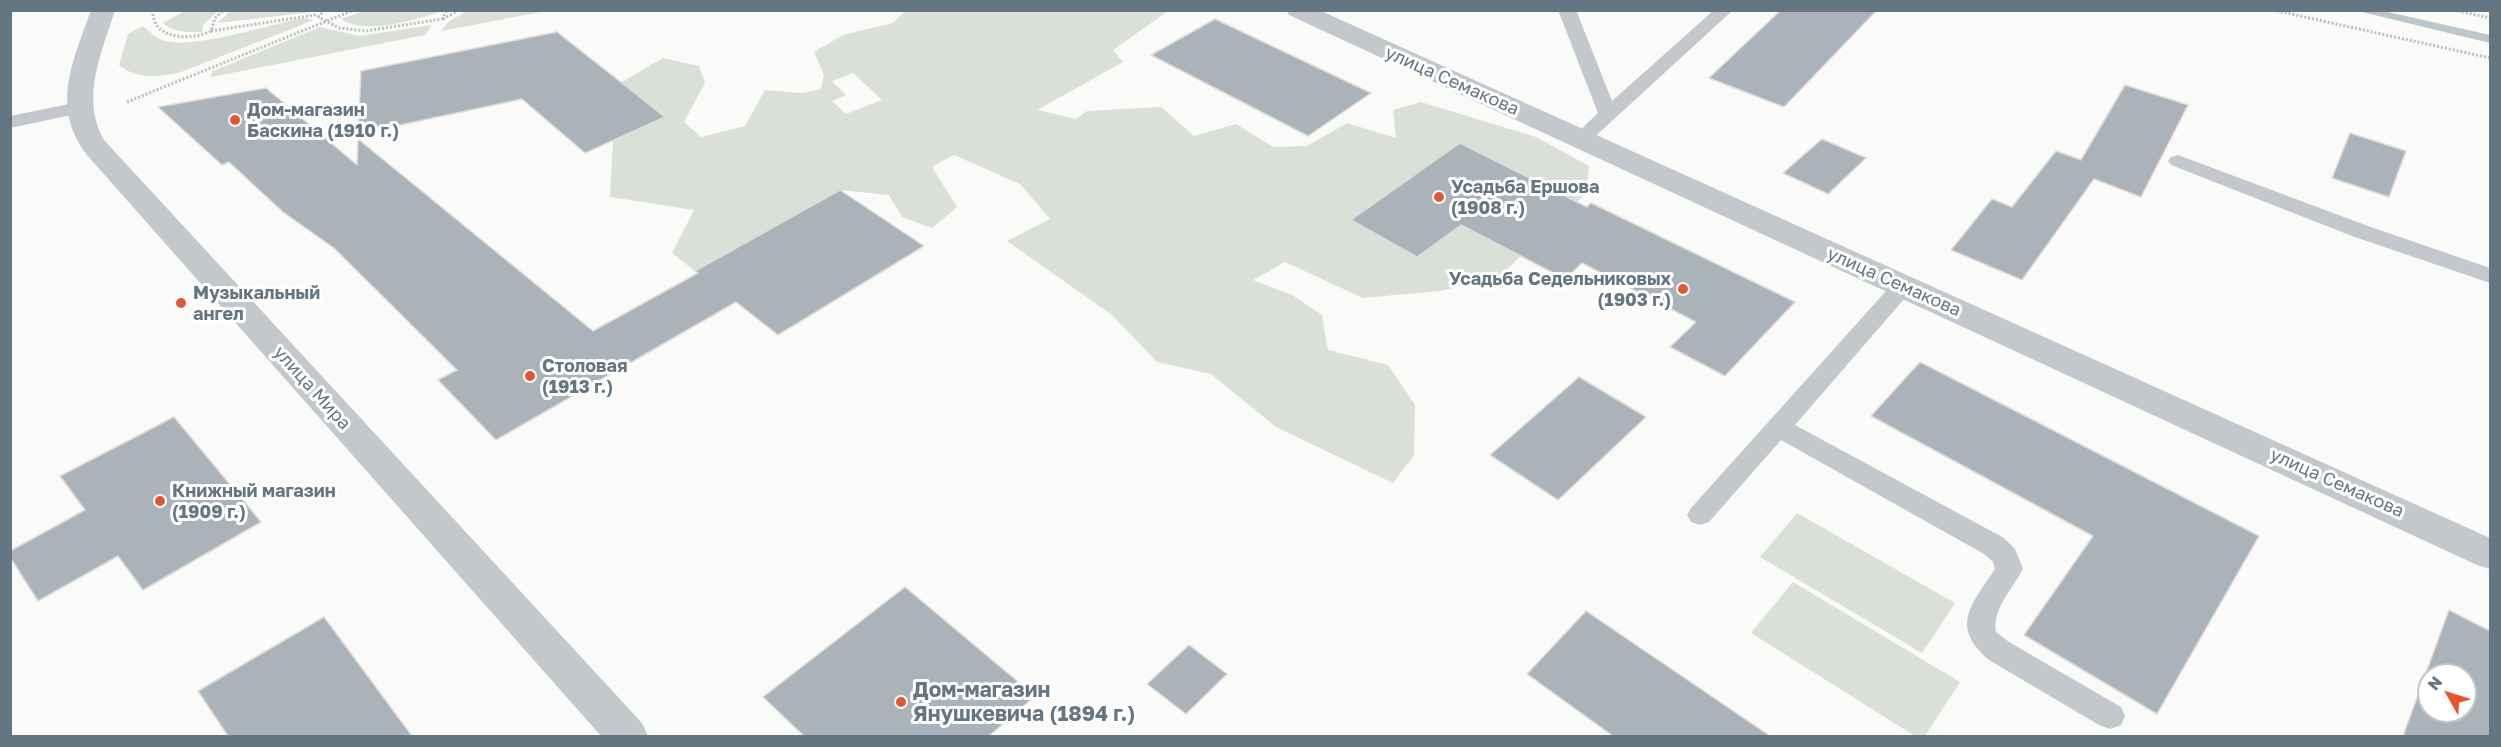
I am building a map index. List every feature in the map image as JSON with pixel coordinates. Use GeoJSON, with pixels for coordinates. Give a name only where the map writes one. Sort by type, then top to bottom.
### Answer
{"type":"FeatureCollection","features":[{"type":"Feature","properties":{"kind":"street","name":"улица Мира"},"geometry":{"type":"LineString","coordinates":[[104,10],[78,90],[79,108],[89,138],[114,169],[627,736]]}},
{"type":"Feature","properties":{"kind":"street","name":"улица Семакова"},"geometry":{"type":"LineString","coordinates":[[1298,10],[2490,554]]}},
{"type":"Feature","properties":{"kind":"lane"},"geometry":{"type":"LineString","coordinates":[[1568,10],[1608,114]]}},
{"type":"Feature","properties":{"kind":"lane"},"geometry":{"type":"LineString","coordinates":[[1581,139],[1725,10]]}},
{"type":"Feature","properties":{"kind":"lane"},"geometry":{"type":"LineString","coordinates":[[10,122],[79,108]]}},
{"type":"Feature","properties":{"kind":"lane"},"geometry":{"type":"LineString","coordinates":[[2178,161],[2360,231],[2490,276]]}},
{"type":"Feature","properties":{"kind":"lane"},"geometry":{"type":"LineString","coordinates":[[1700,516],[1903,286]]}},
{"type":"Feature","properties":{"kind":"lane"},"geometry":{"type":"LineString","coordinates":[[1778,427],[1994,546],[2005,557],[2009,569],[2004,581],[1985,608],[1980,625],[1984,638],[1999,651],[2110,716]]}},
{"type":"Feature","properties":{"kind":"path"},"geometry":{"type":"LineString","coordinates":[[153,10],[151,16],[154,25],[164,32],[188,38],[201,37],[211,31],[315,15],[339,28],[373,31],[442,19],[459,10]]}},
{"type":"Feature","properties":{"kind":"path"},"geometry":{"type":"LineString","coordinates":[[211,31],[215,18],[224,10]]}},
{"type":"Feature","properties":{"kind":"path"},"geometry":{"type":"LineString","coordinates":[[318,17],[325,10]]}},
{"type":"Feature","properties":{"kind":"path"},"geometry":{"type":"LineString","coordinates":[[128,102],[354,10]]}},
{"type":"Feature","properties":{"kind":"path"},"geometry":{"type":"LineString","coordinates":[[442,19],[447,10]]}},
{"type":"Feature","properties":{"kind":"path"},"geometry":{"type":"LineString","coordinates":[[2273,10],[2490,58]]}},
{"type":"Feature","properties":{"kind":"path"},"geometry":{"type":"LineString","coordinates":[[2454,10],[2490,18]]}},
{"type":"Feature","properties":{"kind":"shaded area"},"geometry":{"type":"Polygon","coordinates":[[[186,10],[218,11],[203,25],[202,32],[176,30],[163,23],[186,10]]]}},
{"type":"Feature","properties":{"kind":"shaded area"},"geometry":{"type":"Polygon","coordinates":[[[232,10],[321,10],[321,11],[217,23],[232,10]]]}},
{"type":"Feature","properties":{"kind":"shaded area"},"geometry":{"type":"Polygon","coordinates":[[[470,10],[546,11],[441,31],[449,21],[470,10]]]}},
{"type":"Feature","properties":{"kind":"shaded area"},"geometry":{"type":"Polygon","coordinates":[[[364,11],[438,11],[415,20],[389,25],[363,26],[341,19],[364,11]]]}},
{"type":"Feature","properties":{"kind":"shaded area"},"geometry":{"type":"Polygon","coordinates":[[[905,11],[1168,11],[1113,50],[1123,62],[1037,110],[1076,119],[1087,111],[1161,107],[1194,136],[1236,124],[1273,147],[1307,146],[1347,123],[1396,138],[1393,110],[1421,102],[1536,137],[1589,166],[1586,193],[1500,276],[1441,291],[1363,298],[1285,262],[1253,280],[1292,295],[1322,315],[1328,350],[1388,365],[1415,405],[1414,455],[1393,483],[1276,427],[1211,374],[1157,362],[1112,315],[1007,241],[1050,219],[1020,184],[954,155],[932,167],[957,207],[932,228],[902,217],[889,195],[840,190],[695,271],[672,253],[694,210],[610,197],[613,140],[665,116],[639,96],[602,113],[593,99],[663,58],[699,66],[705,83],[684,122],[701,137],[745,126],[765,90],[803,93],[821,89],[824,75],[814,52],[843,35],[893,23],[905,11]],[[853,73],[832,81],[846,95],[832,101],[846,114],[882,100],[853,73]],[[1459,143],[1352,220],[1417,257],[1525,176],[1459,143]]]}},
{"type":"Feature","properties":{"kind":"shaded area"},"geometry":{"type":"Polygon","coordinates":[[[303,18],[314,20],[181,72],[149,76],[133,73],[119,65],[128,34],[143,26],[162,40],[191,42],[303,18]]]}},
{"type":"Feature","properties":{"kind":"shaded area"},"geometry":{"type":"Polygon","coordinates":[[[432,25],[425,35],[211,77],[213,71],[320,27],[359,36],[432,25]]]}},
{"type":"Feature","properties":{"kind":"shaded area"},"geometry":{"type":"Polygon","coordinates":[[[1797,513],[1955,603],[1922,653],[1760,557],[1797,513]]]}},
{"type":"Feature","properties":{"kind":"shaded area"},"geometry":{"type":"Polygon","coordinates":[[[1793,582],[1960,682],[1925,736],[1915,736],[1751,633],[1793,582]]]}},
{"type":"Feature","properties":{"kind":"building"},"geometry":{"type":"Polygon","coordinates":[[[1781,10],[1877,10],[1784,107],[1709,78],[1781,10]]]}},
{"type":"Feature","properties":{"kind":"building"},"geometry":{"type":"Polygon","coordinates":[[[1215,19],[1371,93],[1308,136],[1151,55],[1215,19]]]}},
{"type":"Feature","properties":{"kind":"building"},"geometry":{"type":"Polygon","coordinates":[[[557,32],[665,117],[585,153],[522,99],[358,134],[361,71],[557,32]]]}},
{"type":"Feature","properties":{"kind":"building"},"geometry":{"type":"Polygon","coordinates":[[[2125,85],[2188,105],[2141,197],[2094,179],[2022,280],[1951,250],[1992,199],[2012,207],[2056,151],[2081,160],[2125,85]]]}},
{"type":"Feature","properties":{"kind":"building"},"geometry":{"type":"Polygon","coordinates":[[[266,88],[357,165],[358,139],[593,331],[840,190],[924,246],[778,335],[736,302],[496,440],[438,380],[457,370],[334,248],[283,212],[229,162],[222,165],[158,107],[266,88]]]}},
{"type":"Feature","properties":{"kind":"building"},"geometry":{"type":"Polygon","coordinates":[[[2350,133],[2406,151],[2389,197],[2332,178],[2350,133]]]}},
{"type":"Feature","properties":{"kind":"building"},"geometry":{"type":"Polygon","coordinates":[[[1822,139],[1866,158],[1828,194],[1783,173],[1822,139]]]}},
{"type":"Feature","properties":{"kind":"building"},"geometry":{"type":"Polygon","coordinates":[[[1460,143],[1587,207],[1591,203],[1795,302],[1725,376],[1670,347],[1696,322],[1582,263],[1565,279],[1461,225],[1417,257],[1351,220],[1460,143]]]}},
{"type":"Feature","properties":{"kind":"building"},"geometry":{"type":"Polygon","coordinates":[[[1920,362],[2259,536],[2157,714],[2024,635],[2093,536],[1871,416],[1920,362]]]}},
{"type":"Feature","properties":{"kind":"building"},"geometry":{"type":"Polygon","coordinates":[[[1579,377],[1646,417],[1558,500],[1490,455],[1579,377]]]}},
{"type":"Feature","properties":{"kind":"building"},"geometry":{"type":"Polygon","coordinates":[[[174,417],[261,522],[143,590],[118,556],[38,601],[10,557],[10,551],[85,510],[60,476],[174,417]]]}},
{"type":"Feature","properties":{"kind":"building"},"geometry":{"type":"Polygon","coordinates":[[[905,587],[1035,696],[989,736],[804,736],[763,697],[905,587]]]}},
{"type":"Feature","properties":{"kind":"building"},"geometry":{"type":"Polygon","coordinates":[[[2449,610],[2490,631],[2490,736],[2403,736],[2417,698],[2417,723],[2477,723],[2477,663],[2430,663],[2449,610]]]}},
{"type":"Feature","properties":{"kind":"building"},"geometry":{"type":"Polygon","coordinates":[[[1586,611],[1770,736],[1613,736],[1527,674],[1586,611]]]}},
{"type":"Feature","properties":{"kind":"building"},"geometry":{"type":"Polygon","coordinates":[[[324,617],[412,736],[228,736],[198,691],[324,617]]]}},
{"type":"Feature","properties":{"kind":"building"},"geometry":{"type":"Polygon","coordinates":[[[1189,645],[1227,674],[1186,714],[1147,684],[1189,645]]]}},
{"type":"Feature","properties":{"kind":"waterway"},"geometry":{"type":"LineString","coordinates":[[2360,10],[2490,39]]}},
{"type":"Feature","properties":{"kind":"place","name":"Дом-магазин Баскина (1910 г.)"},"geometry":{"type":"Point","coordinates":[235,120]}},
{"type":"Feature","properties":{"kind":"place","name":"Усадьба Ершова (1908 г.)"},"geometry":{"type":"Point","coordinates":[1439,197]}},
{"type":"Feature","properties":{"kind":"place","name":"Усадьба Седельниковых (1903 г.)"},"geometry":{"type":"Point","coordinates":[1683,289]}},
{"type":"Feature","properties":{"kind":"place","name":"Музыкальный ангел"},"geometry":{"type":"Point","coordinates":[181,303]}},
{"type":"Feature","properties":{"kind":"place","name":"Столовая (1913 г.)"},"geometry":{"type":"Point","coordinates":[530,376]}},
{"type":"Feature","properties":{"kind":"place","name":"Книжный магазин (1909 г.)"},"geometry":{"type":"Point","coordinates":[160,501]}},
{"type":"Feature","properties":{"kind":"place","name":"Дом-магазин Янушкевича (1894 г.)"},"geometry":{"type":"Point","coordinates":[901,702]}}]}
